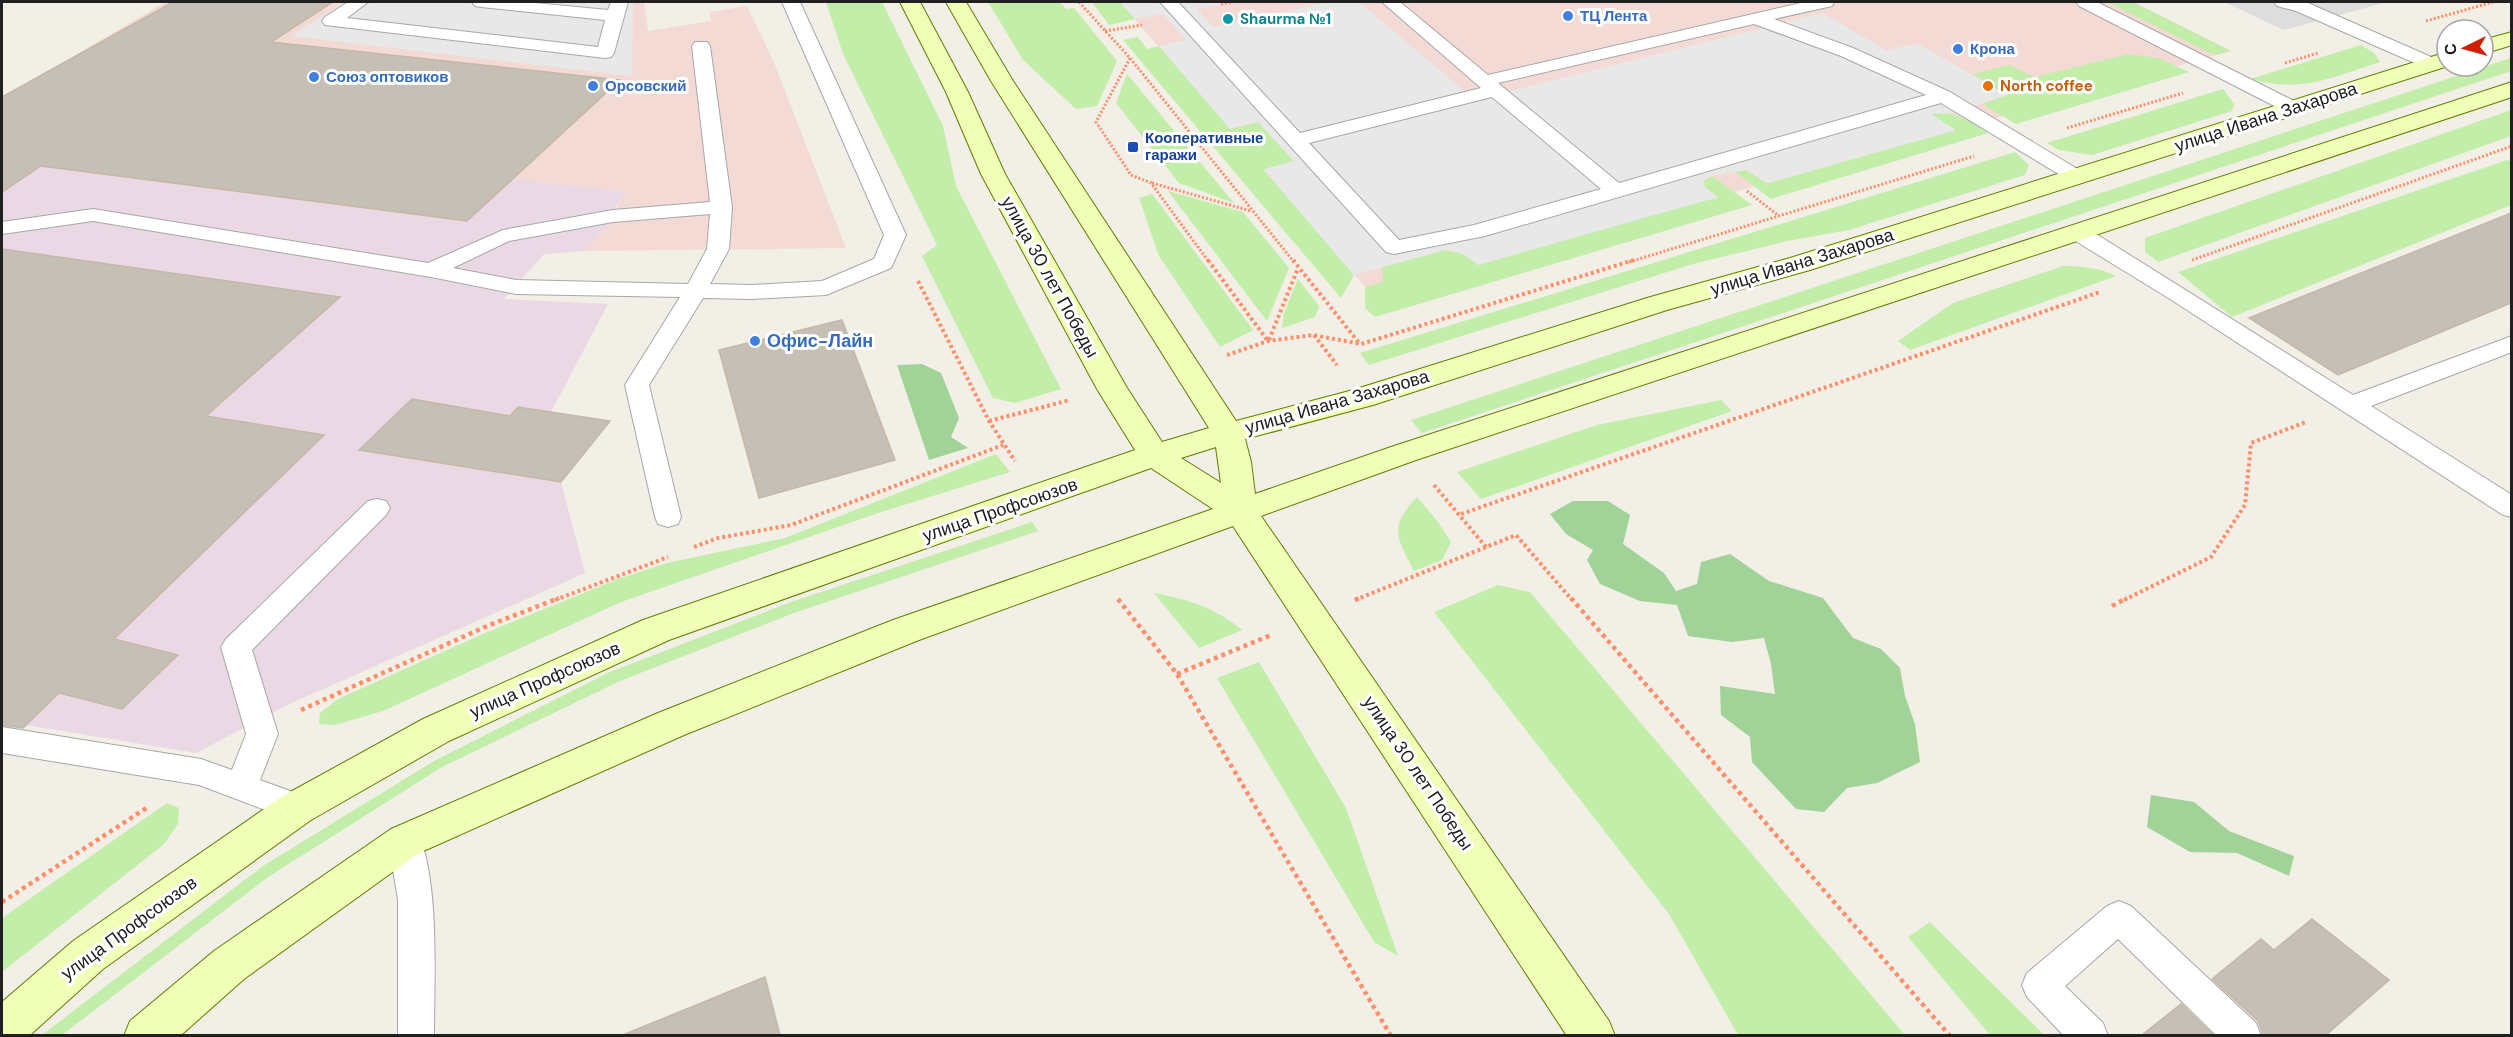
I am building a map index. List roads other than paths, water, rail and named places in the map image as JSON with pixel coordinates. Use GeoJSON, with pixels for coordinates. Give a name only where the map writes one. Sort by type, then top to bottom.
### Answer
{"type":"FeatureCollection","features":[{"type":"Feature","properties":{"kind":"main road","name":"улица 30 лет Победы"},"geometry":{"type":"LineString","coordinates":[[910,2],[957,92],[993,174],[1112,389],[1154,455],[1240,511],[1593,1035]]}},
{"type":"Feature","properties":{"kind":"main road","name":"улица 30 лет Победы"},"geometry":{"type":"LineString","coordinates":[[957,2],[1002,81],[1228,433],[1235,462],[1240,511]]}},
{"type":"Feature","properties":{"kind":"main road"},"geometry":{"type":"LineString","coordinates":[[2495,43],[2511,38]]}},
{"type":"Feature","properties":{"kind":"main road","name":"улица Ивана Захарова"},"geometry":{"type":"LineString","coordinates":[[1154,455],[1362,398],[1657,304],[1800,264],[2435,62]]}},
{"type":"Feature","properties":{"kind":"main road"},"geometry":{"type":"LineString","coordinates":[[146,1035],[229,965],[405,841],[681,719],[906,630],[1405,453],[2511,89]]}},
{"type":"Feature","properties":{"kind":"main road","name":"улица Профсоюзов"},"geometry":{"type":"LineString","coordinates":[[2,1030],[88,955],[297,808],[435,730],[656,630],[1154,455]]}},
{"type":"Feature","properties":{"kind":"lane"},"geometry":{"type":"LineString","coordinates":[[359,2],[331,21],[605,53],[617,9],[481,2]]}},
{"type":"Feature","properties":{"kind":"lane"},"geometry":{"type":"LineString","coordinates":[[2,228],[93,215],[431,270],[516,287],[752,292],[826,288],[883,263],[895,235],[791,2]]}},
{"type":"Feature","properties":{"kind":"lane"},"geometry":{"type":"LineString","coordinates":[[1169,2],[1394,248],[1477,231],[1943,96]]}},
{"type":"Feature","properties":{"kind":"lane"},"geometry":{"type":"LineString","coordinates":[[1390,2],[1616,191]]}},
{"type":"Feature","properties":{"kind":"lane"},"geometry":{"type":"LineString","coordinates":[[1296,140],[1490,85],[1826,2]]}},
{"type":"Feature","properties":{"kind":"lane"},"geometry":{"type":"LineString","coordinates":[[2085,2],[2293,108]]}},
{"type":"Feature","properties":{"kind":"lane"},"geometry":{"type":"LineString","coordinates":[[2283,2],[2302,7],[2372,38],[2435,60]]}},
{"type":"Feature","properties":{"kind":"lane"},"geometry":{"type":"LineString","coordinates":[[2302,7],[2322,2]]}},
{"type":"Feature","properties":{"kind":"lane"},"geometry":{"type":"LineString","coordinates":[[1755,18],[1847,52],[1943,96],[2077,177]]}},
{"type":"Feature","properties":{"kind":"lane"},"geometry":{"type":"LineString","coordinates":[[668,517],[637,385],[696,290],[718,249],[721,207],[701,46]]}},
{"type":"Feature","properties":{"kind":"lane"},"geometry":{"type":"LineString","coordinates":[[431,270],[503,236],[613,216],[721,207]]}},
{"type":"Feature","properties":{"kind":"lane"},"geometry":{"type":"LineString","coordinates":[[2077,232],[2511,508]]}},
{"type":"Feature","properties":{"kind":"lane"},"geometry":{"type":"LineString","coordinates":[[2351,405],[2511,343]]}},
{"type":"Feature","properties":{"kind":"lane"},"geometry":{"type":"LineString","coordinates":[[241,788],[262,734],[236,647],[377,508]]}},
{"type":"Feature","properties":{"kind":"lane"},"geometry":{"type":"LineString","coordinates":[[2,740],[201,772],[297,808]]}},
{"type":"Feature","properties":{"kind":"lane"},"geometry":{"type":"LineString","coordinates":[[405,841],[416,899],[416,1035]]}},
{"type":"Feature","properties":{"kind":"lane"},"geometry":{"type":"LineString","coordinates":[[2090,1035],[2040,985],[2119,917],[2243,1035]]}},
{"type":"Feature","properties":{"kind":"place","name":"ТЦ Лента"},"geometry":{"type":"Point","coordinates":[1568,16]}},
{"type":"Feature","properties":{"kind":"place","name":"Shaurma №1"},"geometry":{"type":"Point","coordinates":[1228,19]}},
{"type":"Feature","properties":{"kind":"place","name":"Крона"},"geometry":{"type":"Point","coordinates":[1958,49]}},
{"type":"Feature","properties":{"kind":"place","name":"Союз оптовиков"},"geometry":{"type":"Point","coordinates":[314,77]}},
{"type":"Feature","properties":{"kind":"place","name":"Орсовский"},"geometry":{"type":"Point","coordinates":[593,86]}},
{"type":"Feature","properties":{"kind":"place","name":"North coffee"},"geometry":{"type":"Point","coordinates":[1988,86]}},
{"type":"Feature","properties":{"kind":"place","name":"Кооперативные гаражи"},"geometry":{"type":"Point","coordinates":[1133,147]}},
{"type":"Feature","properties":{"kind":"place","name":"Офис-Лайн"},"geometry":{"type":"Point","coordinates":[755,341]}}]}
